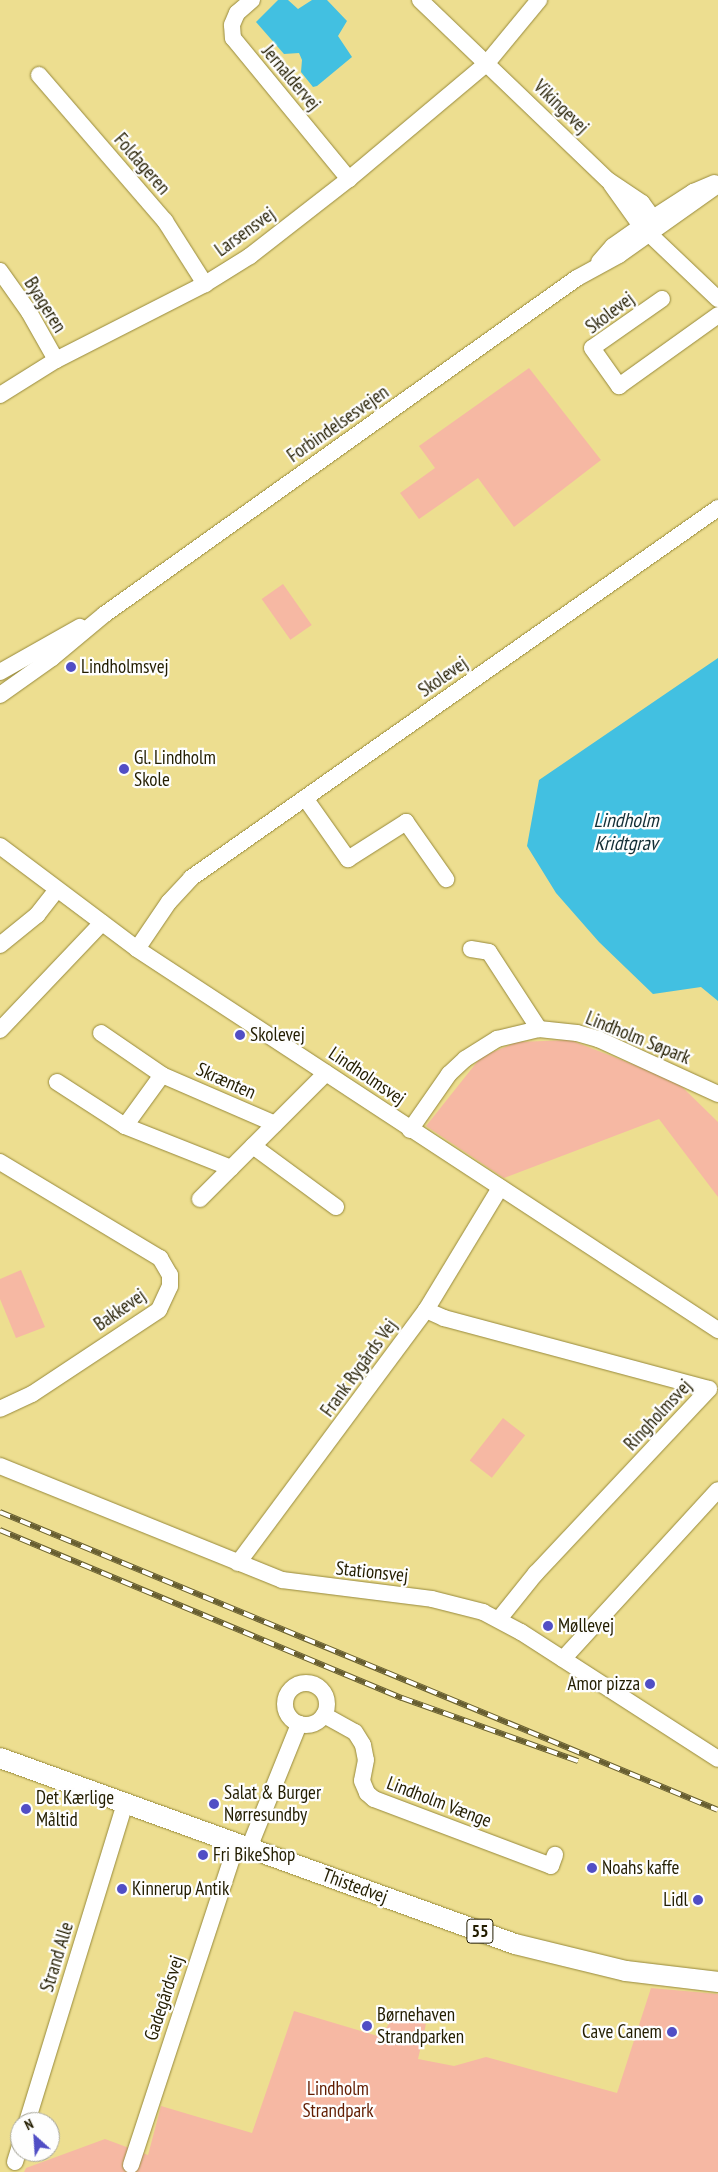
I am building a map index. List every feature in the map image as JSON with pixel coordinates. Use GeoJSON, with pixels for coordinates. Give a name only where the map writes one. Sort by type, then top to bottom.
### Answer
{"type":"FeatureCollection","features":[{"type":"Feature","properties":{"kind":"main road","name":"Thistedvej"},"geometry":{"type":"LineString","coordinates":[[0,1758],[515,1944],[570,1960],[626,1971],[718,1982]]}},
{"type":"Feature","properties":{"kind":"street","name":"Jernaldervej"},"geometry":{"type":"LineString","coordinates":[[252,0],[238,13],[232,25],[233,38],[349,179]]}},
{"type":"Feature","properties":{"kind":"street","name":"Vikingevej"},"geometry":{"type":"LineString","coordinates":[[420,0],[608,180],[648,226]]}},
{"type":"Feature","properties":{"kind":"street"},"geometry":{"type":"LineString","coordinates":[[486,62],[539,0]]}},
{"type":"Feature","properties":{"kind":"street","name":"Larsensvej"},"geometry":{"type":"LineString","coordinates":[[0,395],[56,360],[205,284],[250,256],[349,179],[486,62]]}},
{"type":"Feature","properties":{"kind":"street","name":"Foldageren"},"geometry":{"type":"LineString","coordinates":[[39,76],[164,221],[205,284]]}},
{"type":"Feature","properties":{"kind":"street","name":"Forbindelsesvejen"},"geometry":{"type":"LineString","coordinates":[[0,696],[52,658],[104,614],[595,266],[620,255],[648,226],[694,192],[718,181]]}},
{"type":"Feature","properties":{"kind":"street","name":"Forbindelsesvejen"},"geometry":{"type":"LineString","coordinates":[[648,226],[718,185]]}},
{"type":"Feature","properties":{"kind":"street"},"geometry":{"type":"LineString","coordinates":[[648,226],[718,299]]}},
{"type":"Feature","properties":{"kind":"street","name":"Byageren"},"geometry":{"type":"LineString","coordinates":[[0,272],[29,312],[56,360]]}},
{"type":"Feature","properties":{"kind":"street","name":"Skolevej"},"geometry":{"type":"LineString","coordinates":[[662,299],[592,348],[619,386],[718,315]]}},
{"type":"Feature","properties":{"kind":"street","name":"Skolevej"},"geometry":{"type":"LineString","coordinates":[[137,949],[169,902],[191,878],[718,508]]}},
{"type":"Feature","properties":{"kind":"street","name":"Forbindelsesvejen"},"geometry":{"type":"LineString","coordinates":[[0,672],[104,614]]}},
{"type":"Feature","properties":{"kind":"street"},"geometry":{"type":"LineString","coordinates":[[305,798],[348,859],[406,822],[446,879]]}},
{"type":"Feature","properties":{"kind":"street","name":"Lindholmsvej"},"geometry":{"type":"LineString","coordinates":[[0,846],[56,890],[137,949],[410,1130],[718,1330]]}},
{"type":"Feature","properties":{"kind":"street"},"geometry":{"type":"LineString","coordinates":[[0,945],[37,915],[56,890]]}},
{"type":"Feature","properties":{"kind":"street"},"geometry":{"type":"LineString","coordinates":[[0,1030],[102,923]]}},
{"type":"Feature","properties":{"kind":"street"},"geometry":{"type":"LineString","coordinates":[[471,949],[489,952],[539,1029]]}},
{"type":"Feature","properties":{"kind":"street","name":"Lindholm Søpark"},"geometry":{"type":"LineString","coordinates":[[410,1130],[449,1074],[465,1059],[497,1039],[539,1029],[577,1033],[598,1039],[718,1094]]}},
{"type":"Feature","properties":{"kind":"street","name":"Skrænten"},"geometry":{"type":"LineString","coordinates":[[101,1033],[162,1075],[275,1124]]}},
{"type":"Feature","properties":{"kind":"street"},"geometry":{"type":"LineString","coordinates":[[200,1199],[326,1073]]}},
{"type":"Feature","properties":{"kind":"street"},"geometry":{"type":"LineString","coordinates":[[124,1126],[162,1075]]}},
{"type":"Feature","properties":{"kind":"street"},"geometry":{"type":"LineString","coordinates":[[57,1082],[124,1126],[231,1168]]}},
{"type":"Feature","properties":{"kind":"street"},"geometry":{"type":"LineString","coordinates":[[253,1146],[336,1207]]}},
{"type":"Feature","properties":{"kind":"street","name":"Bakkevej"},"geometry":{"type":"LineString","coordinates":[[0,1162],[160,1258],[170,1275],[167,1297],[159,1310],[32,1394],[0,1409]]}},
{"type":"Feature","properties":{"kind":"street","name":"Frank Rygårds Vej"},"geometry":{"type":"LineString","coordinates":[[238,1563],[426,1310],[500,1188]]}},
{"type":"Feature","properties":{"kind":"street","name":"Ringholmsvej"},"geometry":{"type":"LineString","coordinates":[[426,1310],[444,1318],[714,1390],[536,1573],[499,1619]]}},
{"type":"Feature","properties":{"kind":"street","name":"Stationsvej"},"geometry":{"type":"LineString","coordinates":[[0,1466],[282,1580],[451,1602],[499,1619],[718,1759]]}},
{"type":"Feature","properties":{"kind":"street"},"geometry":{"type":"LineString","coordinates":[[563,1659],[718,1490]]}},
{"type":"Feature","properties":{"kind":"street"},"geometry":{"type":"LineString","coordinates":[[299,1684],[314,1685],[324,1694],[324,1715],[313,1724],[299,1724],[289,1717],[284,1705],[288,1692],[299,1684]]}},
{"type":"Feature","properties":{"kind":"street","name":"Lindholm Vænge"},"geometry":{"type":"LineString","coordinates":[[324,1715],[355,1732],[363,1745],[366,1760],[362,1781],[367,1793],[374,1799],[551,1866],[555,1855]]}},
{"type":"Feature","properties":{"kind":"street","name":"Gadegårdsvej"},"geometry":{"type":"LineString","coordinates":[[131,2165],[243,1846],[299,1724]]}},
{"type":"Feature","properties":{"kind":"street","name":"Strand Alle"},"geometry":{"type":"LineString","coordinates":[[30,2112],[125,1804]]}},
{"type":"Feature","properties":{"kind":"green space"},"geometry":{"type":"Polygon","coordinates":[[[529,368],[601,460],[514,527],[478,478],[419,519],[400,493],[435,468],[419,446],[529,368]]]}},
{"type":"Feature","properties":{"kind":"green space"},"geometry":{"type":"Polygon","coordinates":[[[283,584],[312,625],[290,640],[262,599],[283,584]]]}},
{"type":"Feature","properties":{"kind":"green space"},"geometry":{"type":"Polygon","coordinates":[[[570,1040],[676,1081],[718,1122],[718,1197],[659,1119],[504,1178],[426,1126],[481,1057],[517,1042],[570,1040]]]}},
{"type":"Feature","properties":{"kind":"green space"},"geometry":{"type":"Polygon","coordinates":[[[21,1270],[45,1327],[16,1338],[0,1299],[0,1279],[21,1270]]]}},
{"type":"Feature","properties":{"kind":"green space"},"geometry":{"type":"Polygon","coordinates":[[[503,1418],[525,1435],[492,1478],[470,1461],[503,1418]]]}},
{"type":"Feature","properties":{"kind":"green space","name":"Lindholm Strandpark"},"geometry":{"type":"Polygon","coordinates":[[[651,1988],[718,1994],[718,2172],[24,2172],[26,2168],[42,2162],[60,2162],[60,2156],[105,2139],[148,2155],[161,2106],[252,2133],[294,2011],[381,2037],[394,2015],[426,2024],[418,2059],[454,2066],[486,2057],[617,2093],[651,1988]]]}},
{"type":"Feature","properties":{"kind":"water"},"geometry":{"type":"Polygon","coordinates":[[[278,0],[288,0],[298,9],[312,0],[327,0],[347,21],[338,36],[352,57],[317,86],[313,87],[301,72],[302,60],[299,53],[284,54],[256,22],[278,0]]]}},
{"type":"Feature","properties":{"kind":"water","name":"Lindholm Kridtgrav"},"geometry":{"type":"Polygon","coordinates":[[[718,658],[718,1001],[701,987],[653,994],[599,942],[556,893],[527,846],[539,780],[718,658]]]}},
{"type":"Feature","properties":{"kind":"railway"},"geometry":{"type":"LineString","coordinates":[[0,1512],[718,1810]]}},
{"type":"Feature","properties":{"kind":"railway"},"geometry":{"type":"LineString","coordinates":[[0,1530],[402,1698],[578,1761]]}},
{"type":"Feature","properties":{"kind":"place","name":"Lindholmsvej"},"geometry":{"type":"Point","coordinates":[71,667]}},
{"type":"Feature","properties":{"kind":"place","name":"Gl. Lindholm Skole"},"geometry":{"type":"Point","coordinates":[124,769]}},
{"type":"Feature","properties":{"kind":"place","name":"Skolevej"},"geometry":{"type":"Point","coordinates":[240,1035]}},
{"type":"Feature","properties":{"kind":"place","name":"Møllevej"},"geometry":{"type":"Point","coordinates":[548,1626]}},
{"type":"Feature","properties":{"kind":"place","name":"Amor pizza"},"geometry":{"type":"Point","coordinates":[650,1684]}},
{"type":"Feature","properties":{"kind":"place","name":"Salat & Burger Nørresundby"},"geometry":{"type":"Point","coordinates":[214,1804]}},
{"type":"Feature","properties":{"kind":"place","name":"Det Kærlige Måltid"},"geometry":{"type":"Point","coordinates":[26,1809]}},
{"type":"Feature","properties":{"kind":"place","name":"Fri BikeShop"},"geometry":{"type":"Point","coordinates":[203,1855]}},
{"type":"Feature","properties":{"kind":"place","name":"Noahs kaffe"},"geometry":{"type":"Point","coordinates":[592,1868]}},
{"type":"Feature","properties":{"kind":"place","name":"Kinnerup Antik"},"geometry":{"type":"Point","coordinates":[122,1889]}},
{"type":"Feature","properties":{"kind":"place","name":"Lidl"},"geometry":{"type":"Point","coordinates":[698,1900]}},
{"type":"Feature","properties":{"kind":"place","name":"Børnehaven Strandparken"},"geometry":{"type":"Point","coordinates":[367,2026]}},
{"type":"Feature","properties":{"kind":"place","name":"Cave Canem"},"geometry":{"type":"Point","coordinates":[672,2032]}}]}
